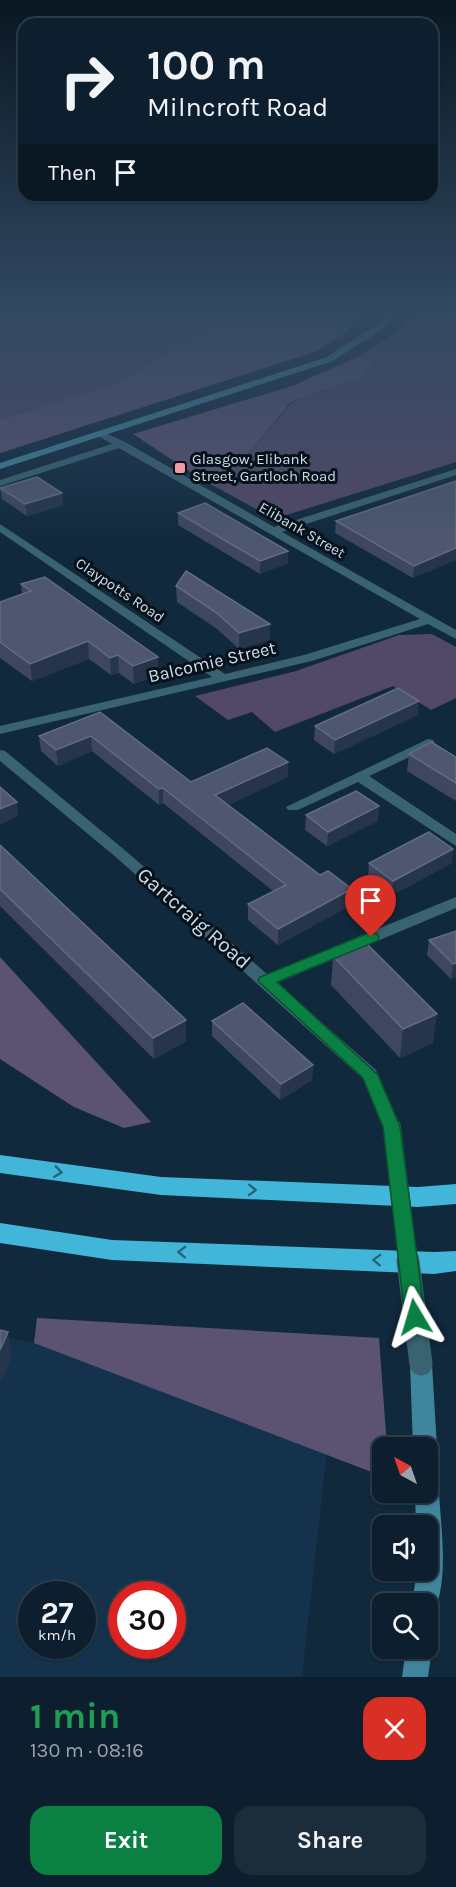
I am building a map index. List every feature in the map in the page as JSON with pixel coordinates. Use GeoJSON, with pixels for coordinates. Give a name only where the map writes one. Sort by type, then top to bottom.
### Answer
{"type":"FeatureCollection","features":[{"type":"Feature","properties":{"kind":"highway"},"geometry":{"type":"LineString","coordinates":[[0,1164],[161,1186],[418,1197],[456,1194]]}},
{"type":"Feature","properties":{"kind":"highway"},"geometry":{"type":"LineString","coordinates":[[0,1233],[112,1250],[434,1263],[456,1261]]}},
{"type":"Feature","properties":{"kind":"main road"},"geometry":{"type":"LineString","coordinates":[[0,466],[233,390]]}},
{"type":"Feature","properties":{"kind":"main road","name":"Gartcraig Road"},"geometry":{"type":"LineString","coordinates":[[421,1364],[424,1437]]}},
{"type":"Feature","properties":{"kind":"main road"},"geometry":{"type":"LineString","coordinates":[[427,1503],[430,1568],[427,1593]]}},
{"type":"Feature","properties":{"kind":"main road"},"geometry":{"type":"LineString","coordinates":[[415,1677],[417,1659]]}},
{"type":"Feature","properties":{"kind":"street","name":"Elibank Street"},"geometry":{"type":"LineString","coordinates":[[101,434],[456,635]]}},
{"type":"Feature","properties":{"kind":"street"},"geometry":{"type":"LineString","coordinates":[[0,483],[122,444]]}},
{"type":"Feature","properties":{"kind":"street"},"geometry":{"type":"LineString","coordinates":[[274,531],[456,472]]}},
{"type":"Feature","properties":{"kind":"street","name":"Claypotts Road"},"geometry":{"type":"LineString","coordinates":[[0,527],[223,678]]}},
{"type":"Feature","properties":{"kind":"street","name":"Balcomie Street"},"geometry":{"type":"LineString","coordinates":[[0,730],[308,658],[430,620]]}},
{"type":"Feature","properties":{"kind":"street"},"geometry":{"type":"LineString","coordinates":[[293,807],[429,743]]}},
{"type":"Feature","properties":{"kind":"street","name":"Gartcraig Road"},"geometry":{"type":"LineString","coordinates":[[0,754],[122,855],[370,1075],[392,1127],[421,1364]]}},
{"type":"Feature","properties":{"kind":"street"},"geometry":{"type":"LineString","coordinates":[[359,776],[456,841]]}},
{"type":"Feature","properties":{"kind":"street"},"geometry":{"type":"LineString","coordinates":[[266,981],[456,902]]}},
{"type":"Feature","properties":{"kind":"shaded area"},"geometry":{"type":"Polygon","coordinates":[[[0,390],[195,390],[0,453],[0,390]]]}},
{"type":"Feature","properties":{"kind":"shaded area"},"geometry":{"type":"Polygon","coordinates":[[[97,390],[195,390],[0,453],[0,420],[97,390]]]}},
{"type":"Feature","properties":{"kind":"shaded area"},"geometry":{"type":"Polygon","coordinates":[[[278,390],[325,390],[291,402],[230,476],[201,479],[133,434],[278,390]]]}},
{"type":"Feature","properties":{"kind":"shaded area"},"geometry":{"type":"Polygon","coordinates":[[[325,390],[456,390],[456,462],[280,517],[267,515],[201,479],[230,476],[292,402],[325,390]]]}},
{"type":"Feature","properties":{"kind":"shaded area"},"geometry":{"type":"Polygon","coordinates":[[[432,634],[456,647],[456,698],[431,710],[393,686],[275,732],[252,712],[228,720],[195,696],[296,671],[399,635],[432,634]]]}},
{"type":"Feature","properties":{"kind":"shaded area"},"geometry":{"type":"Polygon","coordinates":[[[0,957],[151,1122],[124,1128],[74,1107],[0,1059],[0,957]]]}},
{"type":"Feature","properties":{"kind":"shaded area"},"geometry":{"type":"Polygon","coordinates":[[[37,1318],[379,1338],[386,1437],[372,1437],[372,1472],[34,1343],[37,1318]]]}},
{"type":"Feature","properties":{"kind":"shaded area"},"geometry":{"type":"Polygon","coordinates":[[[0,1336],[34,1343],[327,1452],[302,1677],[0,1677],[0,1336]]]}},
{"type":"Feature","properties":{"kind":"building"},"geometry":{"type":"Polygon","coordinates":[[[37,477],[62,493],[25,504],[0,488],[37,477]]]}},
{"type":"Feature","properties":{"kind":"building"},"geometry":{"type":"Polygon","coordinates":[[[456,481],[456,548],[414,566],[336,521],[456,481]]]}},
{"type":"Feature","properties":{"kind":"building"},"geometry":{"type":"Polygon","coordinates":[[[205,503],[288,551],[260,561],[178,513],[205,503]]]}},
{"type":"Feature","properties":{"kind":"building"},"geometry":{"type":"Polygon","coordinates":[[[186,571],[270,624],[239,633],[217,613],[176,586],[186,571]]]}},
{"type":"Feature","properties":{"kind":"building"},"geometry":{"type":"Polygon","coordinates":[[[45,577],[158,657],[133,666],[118,655],[110,658],[88,641],[30,664],[0,642],[0,602],[31,591],[21,584],[45,577]]]}},
{"type":"Feature","properties":{"kind":"building"},"geometry":{"type":"Polygon","coordinates":[[[398,688],[419,701],[335,740],[315,726],[398,688]]]}},
{"type":"Feature","properties":{"kind":"building"},"geometry":{"type":"Polygon","coordinates":[[[100,712],[191,782],[267,748],[288,762],[215,795],[320,875],[328,871],[352,889],[278,929],[248,904],[286,885],[163,788],[159,789],[91,736],[56,750],[39,736],[100,712]]]}},
{"type":"Feature","properties":{"kind":"building"},"geometry":{"type":"Polygon","coordinates":[[[431,742],[456,757],[456,783],[409,754],[431,742]]]}},
{"type":"Feature","properties":{"kind":"building"},"geometry":{"type":"Polygon","coordinates":[[[0,787],[17,802],[0,809],[0,787]]]}},
{"type":"Feature","properties":{"kind":"building"},"geometry":{"type":"Polygon","coordinates":[[[356,791],[379,806],[328,832],[306,815],[356,791]]]}},
{"type":"Feature","properties":{"kind":"building"},"geometry":{"type":"Polygon","coordinates":[[[429,832],[453,849],[393,881],[369,863],[429,832]]]}},
{"type":"Feature","properties":{"kind":"building"},"geometry":{"type":"Polygon","coordinates":[[[0,845],[186,1020],[153,1038],[0,889],[0,845]]]}},
{"type":"Feature","properties":{"kind":"building"},"geometry":{"type":"Polygon","coordinates":[[[456,931],[456,963],[453,964],[429,940],[456,931]]]}},
{"type":"Feature","properties":{"kind":"building"},"geometry":{"type":"Polygon","coordinates":[[[365,942],[437,1014],[403,1029],[333,956],[365,942]]]}},
{"type":"Feature","properties":{"kind":"building"},"geometry":{"type":"Polygon","coordinates":[[[243,1003],[313,1065],[281,1084],[212,1021],[243,1003]]]}},
{"type":"Feature","properties":{"kind":"building"},"geometry":{"type":"Polygon","coordinates":[[[0,1330],[8,1332],[0,1350],[0,1330]]]}},
{"type":"Feature","properties":{"kind":"place","name":"Glasgow, Elibank Street, Gartloch Road"},"geometry":{"type":"Point","coordinates":[180,468]}},
{"type":"Feature","properties":{"kind":"route"},"geometry":{"type":"LineString","coordinates":[[371,937],[266,981],[370,1075],[392,1127],[415,1317]]}}]}
